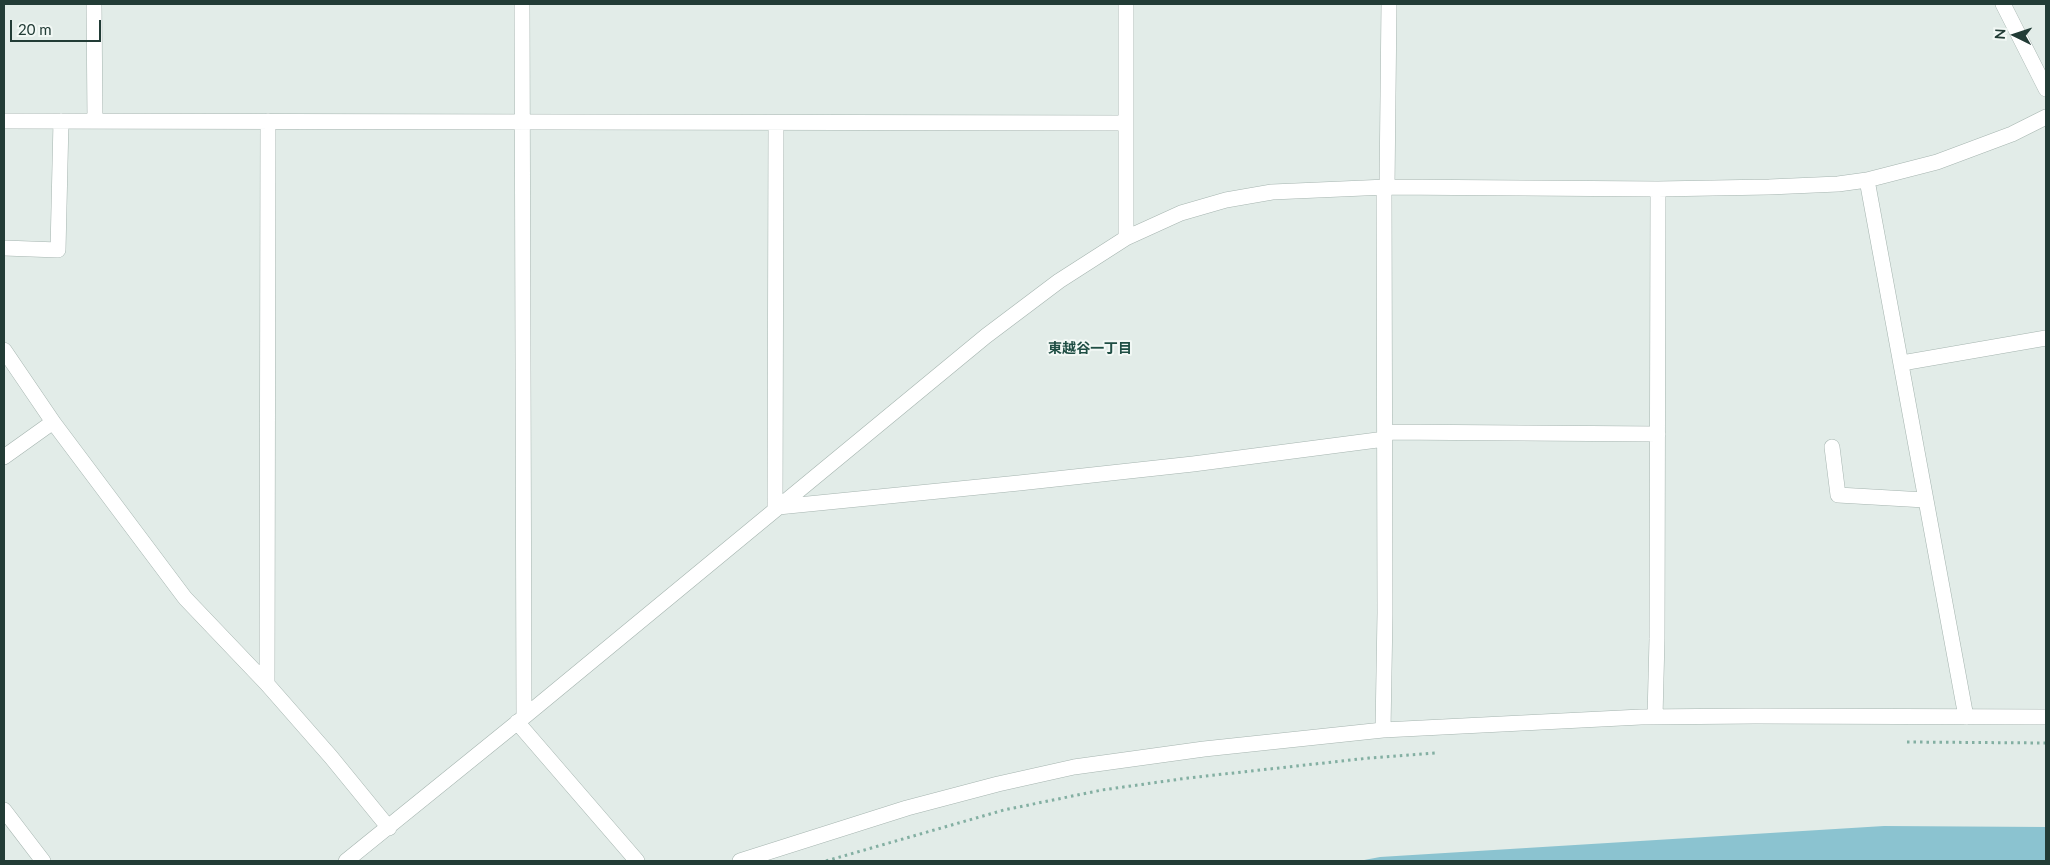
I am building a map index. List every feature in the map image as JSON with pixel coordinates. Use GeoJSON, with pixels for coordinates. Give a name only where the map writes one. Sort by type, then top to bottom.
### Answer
{"type":"FeatureCollection","features":[{"type":"Feature","properties":{"kind":"street"},"geometry":{"type":"LineString","coordinates":[[94,4],[95,121]]}},
{"type":"Feature","properties":{"kind":"street"},"geometry":{"type":"LineString","coordinates":[[522,4],[521,720],[637,861]]}},
{"type":"Feature","properties":{"kind":"street"},"geometry":{"type":"LineString","coordinates":[[1126,4],[1126,238]]}},
{"type":"Feature","properties":{"kind":"street"},"geometry":{"type":"LineString","coordinates":[[1383,730],[1389,4]]}},
{"type":"Feature","properties":{"kind":"street"},"geometry":{"type":"LineString","coordinates":[[2003,4],[2046,89]]}},
{"type":"Feature","properties":{"kind":"street"},"geometry":{"type":"LineString","coordinates":[[346,861],[521,720],[986,336],[1059,281],[1126,238],[1181,213],[1226,200],[1272,192],[1386,187],[1658,189],[1838,184],[1867,180],[1937,162],[1977,149],[2012,134],[2046,116]]}},
{"type":"Feature","properties":{"kind":"street"},"geometry":{"type":"LineString","coordinates":[[4,121],[1126,123]]}},
{"type":"Feature","properties":{"kind":"street"},"geometry":{"type":"LineString","coordinates":[[4,248],[58,250],[61,121]]}},
{"type":"Feature","properties":{"kind":"street"},"geometry":{"type":"LineString","coordinates":[[267,684],[268,121]]}},
{"type":"Feature","properties":{"kind":"street"},"geometry":{"type":"LineString","coordinates":[[776,123],[777,508]]}},
{"type":"Feature","properties":{"kind":"street"},"geometry":{"type":"LineString","coordinates":[[1867,180],[1966,717]]}},
{"type":"Feature","properties":{"kind":"street"},"geometry":{"type":"LineString","coordinates":[[1655,717],[1658,639],[1658,189]]}},
{"type":"Feature","properties":{"kind":"street"},"geometry":{"type":"LineString","coordinates":[[1902,363],[2046,338]]}},
{"type":"Feature","properties":{"kind":"street"},"geometry":{"type":"LineString","coordinates":[[4,350],[53,422],[184,598],[267,684],[331,757],[389,828]]}},
{"type":"Feature","properties":{"kind":"street"},"geometry":{"type":"LineString","coordinates":[[4,457],[53,422]]}},
{"type":"Feature","properties":{"kind":"street"},"geometry":{"type":"LineString","coordinates":[[777,508],[1193,464],[1385,436],[1658,434]]}},
{"type":"Feature","properties":{"kind":"street"},"geometry":{"type":"LineString","coordinates":[[1832,447],[1838,495],[1925,500]]}},
{"type":"Feature","properties":{"kind":"street"},"geometry":{"type":"LineString","coordinates":[[740,861],[907,808],[1074,767],[1204,749],[1383,730],[1655,717],[2046,717]]}},
{"type":"Feature","properties":{"kind":"street"},"geometry":{"type":"LineString","coordinates":[[4,810],[43,861]]}},
{"type":"Feature","properties":{"kind":"path"},"geometry":{"type":"LineString","coordinates":[[1902,742],[2046,743]]}},
{"type":"Feature","properties":{"kind":"path"},"geometry":{"type":"LineString","coordinates":[[826,861],[1004,810],[1102,790],[1188,778],[1369,758],[1437,753]]}},
{"type":"Feature","properties":{"kind":"water"},"geometry":{"type":"Polygon","coordinates":[[[1884,826],[2046,827],[2046,861],[1359,861],[1380,857],[1884,826]]]}},
{"type":"Feature","properties":{"kind":"district","name":"東越谷一丁目"},"geometry":{"type":"Point","coordinates":[1090,348]}}]}
